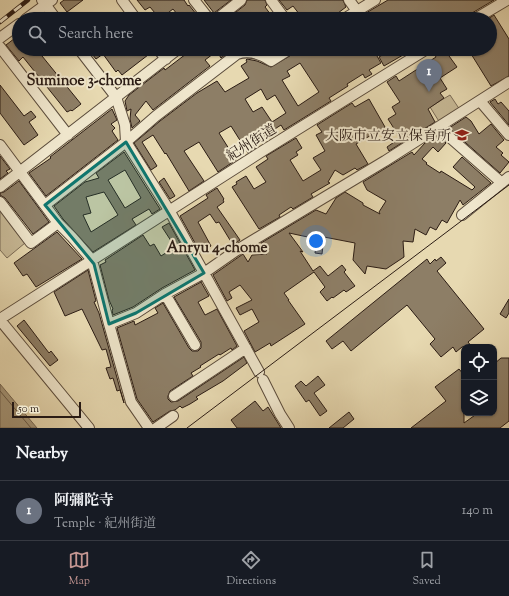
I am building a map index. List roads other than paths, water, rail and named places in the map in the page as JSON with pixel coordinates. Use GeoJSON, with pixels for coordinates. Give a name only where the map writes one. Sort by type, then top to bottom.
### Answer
{"type":"FeatureCollection","features":[{"type":"Feature","properties":{"kind":"street"},"geometry":{"type":"LineString","coordinates":[[122,0],[131,12]]}},
{"type":"Feature","properties":{"kind":"street"},"geometry":{"type":"LineString","coordinates":[[194,0],[203,12]]}},
{"type":"Feature","properties":{"kind":"street"},"geometry":{"type":"LineString","coordinates":[[226,12],[242,0]]}},
{"type":"Feature","properties":{"kind":"street"},"geometry":{"type":"LineString","coordinates":[[272,0],[281,12]]}},
{"type":"Feature","properties":{"kind":"street"},"geometry":{"type":"LineString","coordinates":[[349,0],[357,11],[375,0]]}},
{"type":"Feature","properties":{"kind":"street"},"geometry":{"type":"LineString","coordinates":[[487,12],[507,0]]}},
{"type":"Feature","properties":{"kind":"street"},"geometry":{"type":"LineString","coordinates":[[34,12],[46,2],[52,12]]}},
{"type":"Feature","properties":{"kind":"street"},"geometry":{"type":"LineString","coordinates":[[0,38],[12,29]]}},
{"type":"Feature","properties":{"kind":"street"},"geometry":{"type":"LineString","coordinates":[[0,48],[68,135]]}},
{"type":"Feature","properties":{"kind":"street"},"geometry":{"type":"LineString","coordinates":[[84,56],[116,97],[125,125],[126,142],[169,210],[246,348],[280,414],[290,428]]}},
{"type":"Feature","properties":{"kind":"street"},"geometry":{"type":"LineString","coordinates":[[0,187],[170,56]]}},
{"type":"Feature","properties":{"kind":"street"},"geometry":{"type":"LineString","coordinates":[[45,205],[126,142],[230,56]]}},
{"type":"Feature","properties":{"kind":"street"},"geometry":{"type":"LineString","coordinates":[[264,56],[271,61],[279,56]]}},
{"type":"Feature","properties":{"kind":"street","name":"紀州街道"},"geometry":{"type":"LineString","coordinates":[[0,319],[169,210],[416,56]]}},
{"type":"Feature","properties":{"kind":"street"},"geometry":{"type":"LineString","coordinates":[[109,324],[136,313],[165,294],[204,273],[237,250],[316,203],[509,82]]}},
{"type":"Feature","properties":{"kind":"street"},"geometry":{"type":"LineString","coordinates":[[480,101],[509,135]]}},
{"type":"Feature","properties":{"kind":"street"},"geometry":{"type":"LineString","coordinates":[[438,127],[506,180],[462,215]]}},
{"type":"Feature","properties":{"kind":"street"},"geometry":{"type":"LineString","coordinates":[[0,145],[21,171],[58,223],[72,237],[88,262],[109,324],[131,402],[149,428]]}},
{"type":"Feature","properties":{"kind":"street"},"geometry":{"type":"LineString","coordinates":[[0,202],[31,243],[58,223]]}},
{"type":"Feature","properties":{"kind":"street"},"geometry":{"type":"LineString","coordinates":[[165,294],[195,345]]}},
{"type":"Feature","properties":{"kind":"street"},"geometry":{"type":"LineString","coordinates":[[0,319],[89,428]]}},
{"type":"Feature","properties":{"kind":"street"},"geometry":{"type":"LineString","coordinates":[[174,396],[246,348]]}},
{"type":"Feature","properties":{"kind":"street"},"geometry":{"type":"LineString","coordinates":[[156,428],[173,416]]}},
{"type":"Feature","properties":{"kind":"water"},"geometry":{"type":"Polygon","coordinates":[[[0,384],[37,428],[0,428],[0,384]]]}},
{"type":"Feature","properties":{"kind":"tram line"},"geometry":{"type":"LineString","coordinates":[[187,428],[509,185]]}},
{"type":"Feature","properties":{"kind":"railway"},"geometry":{"type":"LineString","coordinates":[[13,12],[28,0]]}},
{"type":"Feature","properties":{"kind":"railway"},"geometry":{"type":"LineString","coordinates":[[0,22],[12,13]]}},
{"type":"Feature","properties":{"kind":"place","name":"阿彌陀寺"},"geometry":{"type":"Point","coordinates":[429,92]}},
{"type":"Feature","properties":{"kind":"place","name":"大阪市立安立保育所"},"geometry":{"type":"Point","coordinates":[462,135]}},
{"type":"Feature","properties":{"kind":"district","name":"Suminoe 3-chome"},"geometry":{"type":"Point","coordinates":[84,80]}},
{"type":"Feature","properties":{"kind":"district","name":"Anryu 4-chome"},"geometry":{"type":"Point","coordinates":[217,247]}}]}
